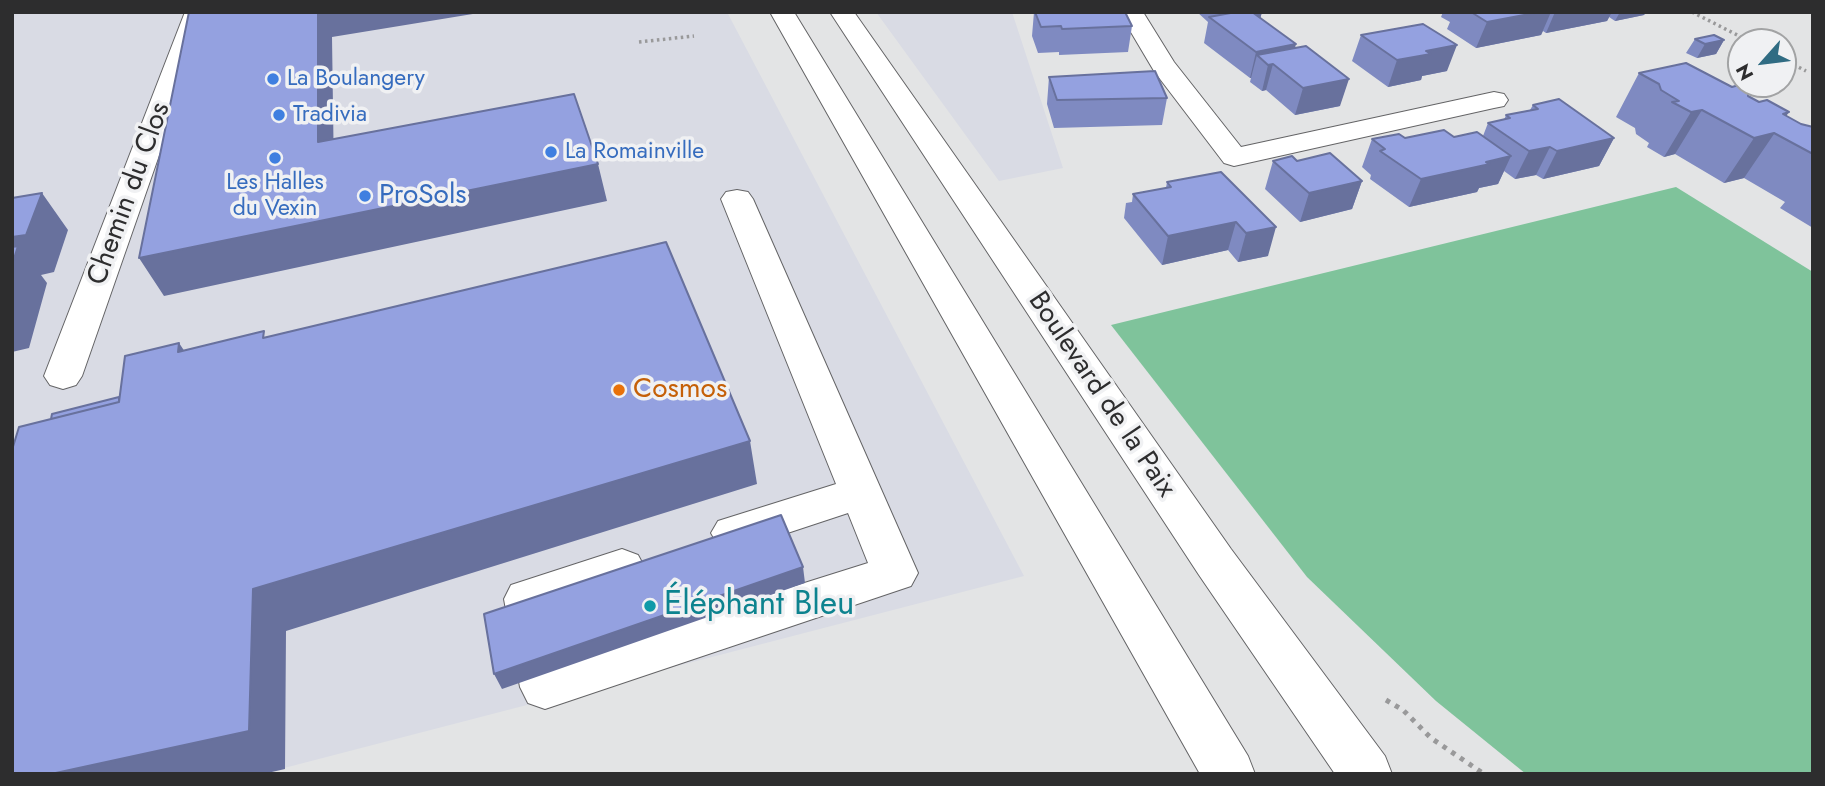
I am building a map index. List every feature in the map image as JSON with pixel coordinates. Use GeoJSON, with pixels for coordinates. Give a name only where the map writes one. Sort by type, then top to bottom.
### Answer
{"type":"FeatureCollection","features":[{"type":"Feature","properties":{"kind":"main road","name":"Chemin du Clos"},"geometry":{"type":"LineString","coordinates":[[63,376],[197,12]]}},
{"type":"Feature","properties":{"kind":"main road"},"geometry":{"type":"LineString","coordinates":[[782,12],[1229,774]]}},
{"type":"Feature","properties":{"kind":"main road","name":"Boulevard de la Paix"},"geometry":{"type":"LineString","coordinates":[[842,12],[1208,550],[1366,774]]}},
{"type":"Feature","properties":{"kind":"main road"},"geometry":{"type":"LineString","coordinates":[[1131,12],[1163,65],[1234,157],[1494,100]]}},
{"type":"Feature","properties":{"kind":"main road"},"geometry":{"type":"LineString","coordinates":[[737,200],[862,492],[895,573],[781,564],[684,586],[586,627],[684,586],[781,564],[862,492]]}},
{"type":"Feature","properties":{"kind":"main road"},"geometry":{"type":"LineString","coordinates":[[684,586],[693,619]]}},
{"type":"Feature","properties":{"kind":"main road"},"geometry":{"type":"LineString","coordinates":[[1193,710],[1253,774]]}},
{"type":"Feature","properties":{"kind":"path"},"geometry":{"type":"LineString","coordinates":[[1692,12],[1727,30]]}},
{"type":"Feature","properties":{"kind":"path"},"geometry":{"type":"LineString","coordinates":[[639,42],[694,36]]}},
{"type":"Feature","properties":{"kind":"path"},"geometry":{"type":"LineString","coordinates":[[1797,66],[1807,71]]}},
{"type":"Feature","properties":{"kind":"shaded area"},"geometry":{"type":"Polygon","coordinates":[[[12,12],[727,12],[1024,576],[261,774],[12,774],[12,12]]]}},
{"type":"Feature","properties":{"kind":"shaded area"},"geometry":{"type":"Polygon","coordinates":[[[876,12],[1012,12],[1063,168],[999,181],[876,12]]]}},
{"type":"Feature","properties":{"kind":"green space"},"geometry":{"type":"Polygon","coordinates":[[[1676,187],[1813,272],[1813,774],[1526,774],[1436,701],[1307,577],[1111,325],[1676,187]]]}},
{"type":"Feature","properties":{"kind":"building"},"geometry":{"type":"Polygon","coordinates":[[[189,12],[318,12],[318,142],[574,94],[598,164],[139,258],[189,12]]]}},
{"type":"Feature","properties":{"kind":"building"},"geometry":{"type":"Polygon","coordinates":[[[1035,12],[1125,12],[1132,26],[1062,29],[1061,26],[1041,27],[1035,12]]]}},
{"type":"Feature","properties":{"kind":"building"},"geometry":{"type":"Polygon","coordinates":[[[1252,12],[1296,44],[1256,52],[1209,17],[1252,12]]]}},
{"type":"Feature","properties":{"kind":"building"},"geometry":{"type":"Polygon","coordinates":[[[1471,12],[1540,12],[1487,22],[1471,12]]]}},
{"type":"Feature","properties":{"kind":"building"},"geometry":{"type":"Polygon","coordinates":[[[1423,24],[1457,45],[1426,51],[1431,54],[1397,60],[1361,35],[1423,24]]]}},
{"type":"Feature","properties":{"kind":"building"},"geometry":{"type":"Polygon","coordinates":[[[1714,35],[1724,40],[1705,44],[1695,39],[1714,35]]]}},
{"type":"Feature","properties":{"kind":"building"},"geometry":{"type":"Polygon","coordinates":[[[1306,46],[1349,79],[1303,88],[1257,55],[1306,46]]]}},
{"type":"Feature","properties":{"kind":"building"},"geometry":{"type":"Polygon","coordinates":[[[1686,63],[1727,84],[1727,98],[1752,98],[1759,102],[1767,100],[1789,112],[1783,114],[1813,127],[1813,154],[1774,133],[1754,138],[1702,110],[1691,112],[1672,102],[1679,101],[1661,90],[1659,84],[1639,73],[1686,63]]]}},
{"type":"Feature","properties":{"kind":"building"},"geometry":{"type":"Polygon","coordinates":[[[1155,71],[1167,98],[1057,100],[1049,77],[1155,71]]]}},
{"type":"Feature","properties":{"kind":"building"},"geometry":{"type":"Polygon","coordinates":[[[1559,99],[1614,138],[1557,151],[1550,147],[1529,151],[1488,123],[1510,118],[1506,115],[1538,109],[1533,105],[1559,99]]]}},
{"type":"Feature","properties":{"kind":"building"},"geometry":{"type":"Polygon","coordinates":[[[1444,130],[1454,137],[1477,132],[1511,156],[1486,162],[1490,164],[1421,179],[1380,151],[1385,149],[1372,139],[1399,134],[1405,138],[1444,130]]]}},
{"type":"Feature","properties":{"kind":"building"},"geometry":{"type":"Polygon","coordinates":[[[1330,153],[1362,181],[1309,193],[1273,161],[1292,156],[1297,161],[1330,153]]]}},
{"type":"Feature","properties":{"kind":"building"},"geometry":{"type":"Polygon","coordinates":[[[1221,172],[1276,227],[1246,233],[1236,222],[1168,236],[1133,194],[1171,187],[1167,182],[1221,172]]]}},
{"type":"Feature","properties":{"kind":"building"},"geometry":{"type":"Polygon","coordinates":[[[42,193],[26,235],[12,237],[12,198],[42,193]]]}},
{"type":"Feature","properties":{"kind":"building"},"geometry":{"type":"Polygon","coordinates":[[[666,242],[750,441],[253,589],[249,731],[51,774],[12,774],[12,450],[19,427],[119,402],[125,356],[179,343],[178,352],[264,331],[263,338],[666,242]]]}},
{"type":"Feature","properties":{"kind":"building"},"geometry":{"type":"Polygon","coordinates":[[[18,246],[12,265],[12,247],[18,246]]]}},
{"type":"Feature","properties":{"kind":"building"},"geometry":{"type":"Polygon","coordinates":[[[119,397],[119,402],[51,419],[52,414],[119,397]]]}},
{"type":"Feature","properties":{"kind":"building","name":"Éléphant Bleu"},"geometry":{"type":"Polygon","coordinates":[[[781,515],[803,567],[494,674],[484,614],[781,515]]]}},
{"type":"Feature","properties":{"kind":"place","name":"La Boulangery"},"geometry":{"type":"Point","coordinates":[273,79]}},
{"type":"Feature","properties":{"kind":"place","name":"Tradivia"},"geometry":{"type":"Point","coordinates":[279,115]}},
{"type":"Feature","properties":{"kind":"place","name":"La Romainville"},"geometry":{"type":"Point","coordinates":[551,152]}},
{"type":"Feature","properties":{"kind":"place","name":"Les Halles du Vexin"},"geometry":{"type":"Point","coordinates":[275,158]}},
{"type":"Feature","properties":{"kind":"place","name":"ProSols"},"geometry":{"type":"Point","coordinates":[365,196]}},
{"type":"Feature","properties":{"kind":"place","name":"Cosmos"},"geometry":{"type":"Point","coordinates":[619,390]}},
{"type":"Feature","properties":{"kind":"place","name":"Éléphant Bleu"},"geometry":{"type":"Point","coordinates":[650,606]}}]}
